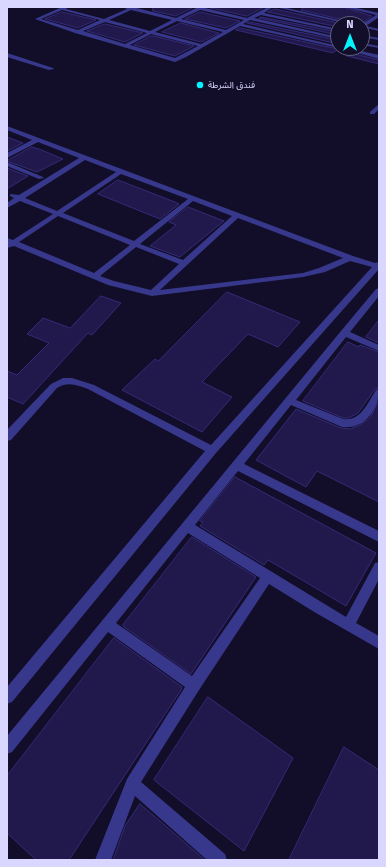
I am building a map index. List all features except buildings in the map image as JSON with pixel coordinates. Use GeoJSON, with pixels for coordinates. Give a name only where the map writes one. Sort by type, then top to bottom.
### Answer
{"type":"FeatureCollection","features":[{"type":"Feature","properties":{"kind":"street"},"geometry":{"type":"LineString","coordinates":[[125,7],[227,32]]}},
{"type":"Feature","properties":{"kind":"street"},"geometry":{"type":"LineString","coordinates":[[214,12],[224,7]]}},
{"type":"Feature","properties":{"kind":"street"},"geometry":{"type":"LineString","coordinates":[[202,46],[64,8],[37,19],[175,60],[184,56],[240,25],[268,7]]}},
{"type":"Feature","properties":{"kind":"street"},"geometry":{"type":"LineString","coordinates":[[277,7],[330,19]]}},
{"type":"Feature","properties":{"kind":"street"},"geometry":{"type":"LineString","coordinates":[[284,18],[302,7]]}},
{"type":"Feature","properties":{"kind":"street"},"geometry":{"type":"LineString","coordinates":[[346,7],[379,15]]}},
{"type":"Feature","properties":{"kind":"street"},"geometry":{"type":"LineString","coordinates":[[77,32],[133,8]]}},
{"type":"Feature","properties":{"kind":"street"},"geometry":{"type":"LineString","coordinates":[[124,46],[197,8],[330,36]]}},
{"type":"Feature","properties":{"kind":"street"},"geometry":{"type":"LineString","coordinates":[[260,13],[330,28]]}},
{"type":"Feature","properties":{"kind":"street"},"geometry":{"type":"LineString","coordinates":[[370,21],[379,15]]}},
{"type":"Feature","properties":{"kind":"street"},"geometry":{"type":"LineString","coordinates":[[240,25],[330,45]]}},
{"type":"Feature","properties":{"kind":"street"},"geometry":{"type":"LineString","coordinates":[[7,55],[51,69]]}},
{"type":"Feature","properties":{"kind":"street"},"geometry":{"type":"LineString","coordinates":[[372,112],[379,106]]}},
{"type":"Feature","properties":{"kind":"street"},"geometry":{"type":"LineString","coordinates":[[7,128],[350,258],[378,266],[212,450],[7,697]]}},
{"type":"Feature","properties":{"kind":"street"},"geometry":{"type":"LineString","coordinates":[[7,156],[38,139]]}},
{"type":"Feature","properties":{"kind":"street"},"geometry":{"type":"LineString","coordinates":[[7,206],[13,197],[41,178],[82,156]]}},
{"type":"Feature","properties":{"kind":"street"},"geometry":{"type":"LineString","coordinates":[[13,197],[82,156]]}},
{"type":"Feature","properties":{"kind":"street"},"geometry":{"type":"LineString","coordinates":[[7,164],[41,178]]}},
{"type":"Feature","properties":{"kind":"street"},"geometry":{"type":"LineString","coordinates":[[9,243],[58,213],[121,171]]}},
{"type":"Feature","properties":{"kind":"street"},"geometry":{"type":"LineString","coordinates":[[13,197],[58,213],[185,264]]}},
{"type":"Feature","properties":{"kind":"street"},"geometry":{"type":"LineString","coordinates":[[95,276],[193,198]]}},
{"type":"Feature","properties":{"kind":"street"},"geometry":{"type":"LineString","coordinates":[[152,293],[237,215]]}},
{"type":"Feature","properties":{"kind":"street"},"geometry":{"type":"LineString","coordinates":[[9,243],[130,289],[152,293],[187,291],[239,282],[303,275],[322,270],[350,258]]}},
{"type":"Feature","properties":{"kind":"street"},"geometry":{"type":"LineString","coordinates":[[7,747],[379,291]]}},
{"type":"Feature","properties":{"kind":"street"},"geometry":{"type":"LineString","coordinates":[[344,333],[379,348]]}},
{"type":"Feature","properties":{"kind":"street"},"geometry":{"type":"LineString","coordinates":[[7,437],[54,386],[62,381],[70,380],[91,386],[212,450]]}},
{"type":"Feature","properties":{"kind":"street"},"geometry":{"type":"LineString","coordinates":[[290,401],[342,423],[350,424],[360,421],[379,392]]}},
{"type":"Feature","properties":{"kind":"street"},"geometry":{"type":"LineString","coordinates":[[7,422],[17,426]]}},
{"type":"Feature","properties":{"kind":"street"},"geometry":{"type":"LineString","coordinates":[[236,465],[379,537]]}},
{"type":"Feature","properties":{"kind":"street"},"geometry":{"type":"LineString","coordinates":[[187,526],[379,643]]}},
{"type":"Feature","properties":{"kind":"street"},"geometry":{"type":"LineString","coordinates":[[348,625],[379,567]]}},
{"type":"Feature","properties":{"kind":"street"},"geometry":{"type":"LineString","coordinates":[[103,860],[132,784],[194,685],[268,576]]}},
{"type":"Feature","properties":{"kind":"street"},"geometry":{"type":"LineString","coordinates":[[107,624],[194,685]]}},
{"type":"Feature","properties":{"kind":"street"},"geometry":{"type":"LineString","coordinates":[[132,784],[219,860]]}},
{"type":"Feature","properties":{"kind":"place","name":"فندق الشرطة"},"geometry":{"type":"Point","coordinates":[200,85]}}]}
